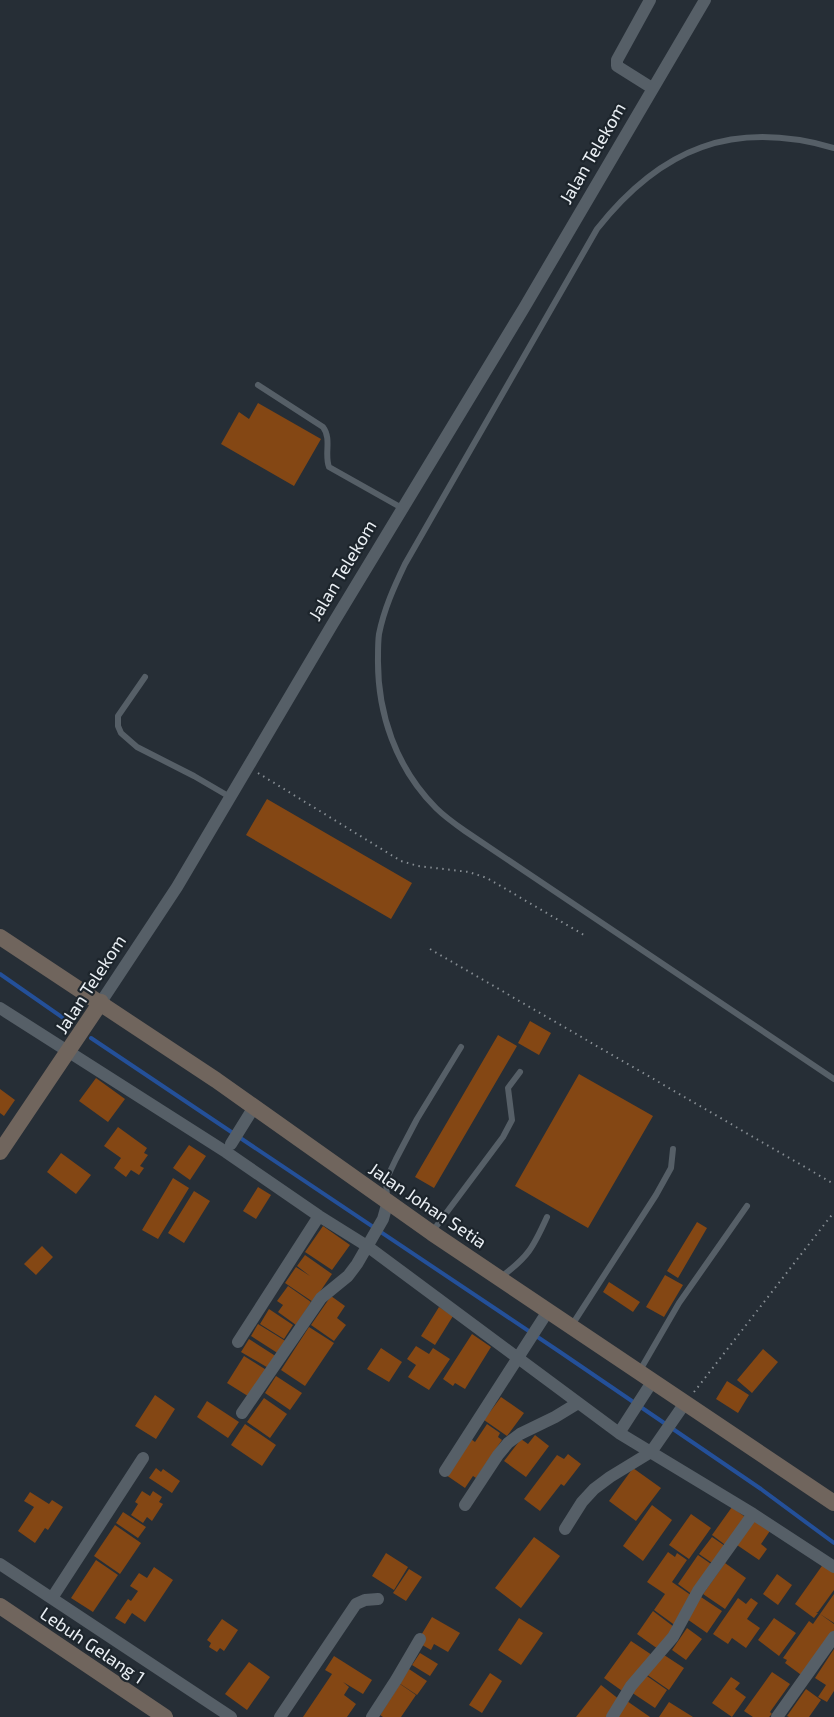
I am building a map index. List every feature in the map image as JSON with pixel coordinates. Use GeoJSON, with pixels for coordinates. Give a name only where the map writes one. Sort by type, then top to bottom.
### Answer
{"type":"FeatureCollection","features":[{"type":"Feature","properties":{"kind":"main road","name":"Jalan Johan Setia"},"geometry":{"type":"LineString","coordinates":[[0,937],[100,1002],[252,1112],[501,1278],[544,1317],[571,1326],[645,1377],[681,1409],[834,1503]]}},
{"type":"Feature","properties":{"kind":"main road","name":"Jalan Telekom"},"geometry":{"type":"LineString","coordinates":[[0,1152],[100,1002]]}},
{"type":"Feature","properties":{"kind":"main road","name":"Lebuh Gelang 1"},"geometry":{"type":"LineString","coordinates":[[0,1606],[165,1717]]}},
{"type":"Feature","properties":{"kind":"street"},"geometry":{"type":"LineString","coordinates":[[650,0],[617,60],[617,66],[652,88]]}},
{"type":"Feature","properties":{"kind":"street","name":"Jalan Telekom"},"geometry":{"type":"LineString","coordinates":[[100,1002],[177,886],[524,308],[705,0]]}},
{"type":"Feature","properties":{"kind":"street"},"geometry":{"type":"LineString","coordinates":[[0,1008],[226,1152],[319,1216],[369,1242],[517,1359],[619,1433],[654,1449],[834,1567]]}},
{"type":"Feature","properties":{"kind":"street"},"geometry":{"type":"LineString","coordinates":[[231,1144],[252,1112]]}},
{"type":"Feature","properties":{"kind":"street"},"geometry":{"type":"LineString","coordinates":[[242,1413],[321,1298],[348,1276],[383,1219],[388,1202]]}},
{"type":"Feature","properties":{"kind":"street"},"geometry":{"type":"LineString","coordinates":[[238,1342],[319,1216]]}},
{"type":"Feature","properties":{"kind":"street"},"geometry":{"type":"LineString","coordinates":[[445,1472],[544,1317]]}},
{"type":"Feature","properties":{"kind":"street"},"geometry":{"type":"LineString","coordinates":[[619,1433],[642,1397],[645,1377]]}},
{"type":"Feature","properties":{"kind":"street"},"geometry":{"type":"LineString","coordinates":[[465,1505],[508,1443],[520,1434],[578,1403]]}},
{"type":"Feature","properties":{"kind":"street"},"geometry":{"type":"LineString","coordinates":[[565,1529],[582,1502],[594,1489],[654,1449],[681,1409]]}},
{"type":"Feature","properties":{"kind":"street"},"geometry":{"type":"LineString","coordinates":[[52,1598],[143,1458]]}},
{"type":"Feature","properties":{"kind":"street"},"geometry":{"type":"LineString","coordinates":[[612,1717],[631,1686],[673,1637],[698,1592],[753,1514]]}},
{"type":"Feature","properties":{"kind":"street"},"geometry":{"type":"LineString","coordinates":[[0,1564],[231,1717]]}},
{"type":"Feature","properties":{"kind":"street"},"geometry":{"type":"LineString","coordinates":[[280,1717],[356,1604],[365,1600],[378,1599]]}},
{"type":"Feature","properties":{"kind":"street"},"geometry":{"type":"LineString","coordinates":[[777,1717],[834,1637]]}},
{"type":"Feature","properties":{"kind":"street"},"geometry":{"type":"LineString","coordinates":[[372,1717],[420,1639]]}},
{"type":"Feature","properties":{"kind":"lane"},"geometry":{"type":"LineString","coordinates":[[834,148],[807,140],[766,136],[733,139],[702,146],[672,160],[619,202],[597,230],[405,564],[390,597],[379,636],[378,679],[384,714],[395,749],[416,784],[436,809],[465,831],[834,1079]]}},
{"type":"Feature","properties":{"kind":"lane"},"geometry":{"type":"LineString","coordinates":[[258,385],[323,427],[328,438],[327,462],[329,467],[402,508]]}},
{"type":"Feature","properties":{"kind":"lane"},"geometry":{"type":"LineString","coordinates":[[145,677],[118,716],[121,733],[137,747],[230,797]]}},
{"type":"Feature","properties":{"kind":"lane"},"geometry":{"type":"LineString","coordinates":[[388,1202],[386,1180],[417,1119],[461,1047]]}},
{"type":"Feature","properties":{"kind":"lane"},"geometry":{"type":"LineString","coordinates":[[432,1233],[503,1137],[512,1120],[508,1088],[520,1072]]}},
{"type":"Feature","properties":{"kind":"lane"},"geometry":{"type":"LineString","coordinates":[[571,1326],[656,1195],[671,1168],[673,1149]]}},
{"type":"Feature","properties":{"kind":"lane"},"geometry":{"type":"LineString","coordinates":[[645,1377],[679,1303],[747,1206]]}},
{"type":"Feature","properties":{"kind":"lane"},"geometry":{"type":"LineString","coordinates":[[501,1278],[523,1261],[537,1241],[547,1217]]}},
{"type":"Feature","properties":{"kind":"path"},"geometry":{"type":"LineString","coordinates":[[248,767],[401,861],[418,866],[469,872],[487,878],[584,935]]}},
{"type":"Feature","properties":{"kind":"path"},"geometry":{"type":"LineString","coordinates":[[429,949],[834,1184]]}},
{"type":"Feature","properties":{"kind":"path"},"geometry":{"type":"LineString","coordinates":[[681,1409],[834,1212]]}},
{"type":"Feature","properties":{"kind":"building"},"geometry":{"type":"Polygon","coordinates":[[[258,403],[321,439],[294,486],[221,444],[239,412],[249,419],[258,403]]]}},
{"type":"Feature","properties":{"kind":"building"},"geometry":{"type":"Polygon","coordinates":[[[267,799],[412,883],[391,919],[246,835],[267,799]]]}},
{"type":"Feature","properties":{"kind":"building"},"geometry":{"type":"Polygon","coordinates":[[[530,1021],[551,1033],[539,1055],[518,1043],[530,1021]]]}},
{"type":"Feature","properties":{"kind":"building"},"geometry":{"type":"Polygon","coordinates":[[[498,1035],[517,1046],[434,1188],[415,1177],[498,1035]]]}},
{"type":"Feature","properties":{"kind":"building"},"geometry":{"type":"Polygon","coordinates":[[[579,1074],[653,1116],[588,1228],[515,1186],[579,1074]]]}},
{"type":"Feature","properties":{"kind":"building"},"geometry":{"type":"Polygon","coordinates":[[[96,1078],[125,1099],[108,1122],[79,1101],[96,1078]]]}},
{"type":"Feature","properties":{"kind":"building"},"geometry":{"type":"Polygon","coordinates":[[[0,1089],[15,1100],[4,1116],[0,1113],[0,1089]]]}},
{"type":"Feature","properties":{"kind":"building"},"geometry":{"type":"Polygon","coordinates":[[[118,1127],[147,1148],[144,1153],[148,1155],[140,1166],[144,1168],[139,1175],[131,1170],[126,1177],[114,1168],[121,1158],[104,1146],[118,1127]]]}},
{"type":"Feature","properties":{"kind":"building"},"geometry":{"type":"Polygon","coordinates":[[[189,1145],[206,1156],[190,1180],[173,1168],[189,1145]]]}},
{"type":"Feature","properties":{"kind":"building"},"geometry":{"type":"Polygon","coordinates":[[[61,1153],[91,1175],[76,1194],[47,1172],[61,1153]]]}},
{"type":"Feature","properties":{"kind":"building"},"geometry":{"type":"Polygon","coordinates":[[[173,1178],[189,1188],[158,1239],[142,1230],[173,1178]]]}},
{"type":"Feature","properties":{"kind":"building"},"geometry":{"type":"Polygon","coordinates":[[[258,1187],[271,1195],[256,1219],[243,1211],[258,1187]]]}},
{"type":"Feature","properties":{"kind":"building"},"geometry":{"type":"Polygon","coordinates":[[[194,1191],[210,1201],[184,1243],[168,1233],[194,1191]]]}},
{"type":"Feature","properties":{"kind":"building"},"geometry":{"type":"Polygon","coordinates":[[[697,1222],[707,1228],[678,1278],[667,1271],[697,1222]]]}},
{"type":"Feature","properties":{"kind":"building"},"geometry":{"type":"Polygon","coordinates":[[[323,1226],[350,1245],[332,1270],[305,1252],[323,1226]]]}},
{"type":"Feature","properties":{"kind":"building"},"geometry":{"type":"Polygon","coordinates":[[[42,1246],[53,1257],[36,1275],[24,1264],[42,1246]]]}},
{"type":"Feature","properties":{"kind":"building"},"geometry":{"type":"Polygon","coordinates":[[[305,1255],[332,1274],[313,1302],[285,1283],[296,1267],[310,1276],[297,1266],[305,1255]]]}},
{"type":"Feature","properties":{"kind":"building"},"geometry":{"type":"Polygon","coordinates":[[[665,1275],[683,1285],[664,1317],[646,1307],[665,1275]]]}},
{"type":"Feature","properties":{"kind":"building"},"geometry":{"type":"Polygon","coordinates":[[[609,1282],[640,1302],[633,1312],[603,1292],[609,1282]]]}},
{"type":"Feature","properties":{"kind":"building"},"geometry":{"type":"Polygon","coordinates":[[[288,1286],[311,1302],[296,1325],[278,1312],[283,1305],[277,1301],[288,1286]]]}},
{"type":"Feature","properties":{"kind":"building"},"geometry":{"type":"Polygon","coordinates":[[[331,1296],[345,1306],[337,1318],[346,1325],[334,1341],[311,1325],[331,1296]]]}},
{"type":"Feature","properties":{"kind":"building"},"geometry":{"type":"Polygon","coordinates":[[[439,1307],[453,1316],[435,1345],[421,1336],[439,1307]]]}},
{"type":"Feature","properties":{"kind":"building"},"geometry":{"type":"Polygon","coordinates":[[[269,1309],[293,1325],[284,1339],[260,1324],[269,1309]]]}},
{"type":"Feature","properties":{"kind":"building"},"geometry":{"type":"Polygon","coordinates":[[[258,1324],[287,1342],[279,1354],[251,1336],[258,1324]]]}},
{"type":"Feature","properties":{"kind":"building"},"geometry":{"type":"Polygon","coordinates":[[[309,1327],[334,1343],[305,1386],[281,1370],[309,1327]]]}},
{"type":"Feature","properties":{"kind":"building"},"geometry":{"type":"Polygon","coordinates":[[[472,1334],[491,1347],[465,1389],[455,1383],[453,1386],[443,1379],[472,1334]]]}},
{"type":"Feature","properties":{"kind":"building"},"geometry":{"type":"Polygon","coordinates":[[[249,1339],[277,1357],[270,1369],[241,1352],[249,1339]]]}},
{"type":"Feature","properties":{"kind":"building"},"geometry":{"type":"Polygon","coordinates":[[[416,1346],[429,1354],[433,1348],[450,1359],[429,1390],[408,1377],[416,1365],[407,1359],[416,1346]]]}},
{"type":"Feature","properties":{"kind":"building"},"geometry":{"type":"Polygon","coordinates":[[[381,1348],[402,1362],[389,1382],[367,1369],[381,1348]]]}},
{"type":"Feature","properties":{"kind":"building"},"geometry":{"type":"Polygon","coordinates":[[[763,1349],[778,1362],[752,1393],[737,1380],[763,1349]]]}},
{"type":"Feature","properties":{"kind":"building"},"geometry":{"type":"Polygon","coordinates":[[[244,1356],[268,1371],[251,1398],[227,1383],[244,1356]]]}},
{"type":"Feature","properties":{"kind":"building"},"geometry":{"type":"Polygon","coordinates":[[[276,1376],[302,1393],[290,1410],[265,1393],[276,1376]]]}},
{"type":"Feature","properties":{"kind":"building"},"geometry":{"type":"Polygon","coordinates":[[[727,1381],[749,1395],[738,1413],[716,1399],[727,1381]]]}},
{"type":"Feature","properties":{"kind":"building"},"geometry":{"type":"Polygon","coordinates":[[[155,1395],[175,1409],[156,1439],[135,1426],[155,1395]]]}},
{"type":"Feature","properties":{"kind":"building"},"geometry":{"type":"Polygon","coordinates":[[[501,1397],[524,1413],[507,1436],[484,1420],[501,1397]]]}},
{"type":"Feature","properties":{"kind":"building"},"geometry":{"type":"Polygon","coordinates":[[[264,1398],[287,1414],[270,1438],[247,1422],[264,1398]]]}},
{"type":"Feature","properties":{"kind":"building"},"geometry":{"type":"Polygon","coordinates":[[[207,1401],[239,1422],[228,1438],[197,1417],[207,1401]]]}},
{"type":"Feature","properties":{"kind":"building"},"geometry":{"type":"Polygon","coordinates":[[[245,1424],[276,1445],[262,1466],[231,1445],[245,1424]]]}},
{"type":"Feature","properties":{"kind":"building"},"geometry":{"type":"Polygon","coordinates":[[[487,1424],[500,1433],[498,1437],[502,1440],[476,1478],[473,1476],[465,1488],[446,1475],[471,1439],[475,1442],[487,1424]]]}},
{"type":"Feature","properties":{"kind":"building"},"geometry":{"type":"Polygon","coordinates":[[[535,1435],[549,1446],[526,1477],[504,1461],[521,1439],[528,1444],[535,1435]]]}},
{"type":"Feature","properties":{"kind":"building"},"geometry":{"type":"Polygon","coordinates":[[[568,1454],[581,1464],[564,1486],[561,1484],[540,1511],[524,1499],[557,1455],[564,1459],[568,1454]]]}},
{"type":"Feature","properties":{"kind":"building"},"geometry":{"type":"Polygon","coordinates":[[[156,1468],[161,1472],[163,1469],[180,1481],[172,1493],[149,1478],[156,1468]]]}},
{"type":"Feature","properties":{"kind":"building"},"geometry":{"type":"Polygon","coordinates":[[[633,1468],[661,1488],[636,1521],[609,1501],[633,1468]]]}},
{"type":"Feature","properties":{"kind":"building"},"geometry":{"type":"Polygon","coordinates":[[[142,1491],[150,1496],[153,1491],[162,1497],[159,1502],[163,1504],[152,1521],[147,1517],[143,1523],[131,1515],[142,1491]]]}},
{"type":"Feature","properties":{"kind":"building"},"geometry":{"type":"Polygon","coordinates":[[[30,1492],[49,1504],[52,1500],[63,1507],[48,1530],[45,1528],[35,1543],[18,1531],[34,1507],[24,1501],[30,1492]]]}},
{"type":"Feature","properties":{"kind":"building"},"geometry":{"type":"Polygon","coordinates":[[[652,1505],[672,1520],[643,1561],[623,1546],[652,1505]]]}},
{"type":"Feature","properties":{"kind":"building"},"geometry":{"type":"Polygon","coordinates":[[[732,1507],[745,1517],[728,1547],[712,1535],[732,1507]]]}},
{"type":"Feature","properties":{"kind":"building"},"geometry":{"type":"Polygon","coordinates":[[[123,1512],[146,1527],[138,1538],[116,1523],[123,1512]]]}},
{"type":"Feature","properties":{"kind":"building"},"geometry":{"type":"Polygon","coordinates":[[[691,1514],[711,1528],[689,1559],[669,1545],[691,1514]]]}},
{"type":"Feature","properties":{"kind":"building"},"geometry":{"type":"Polygon","coordinates":[[[756,1517],[772,1528],[761,1544],[767,1549],[759,1560],[737,1545],[756,1517]]]}},
{"type":"Feature","properties":{"kind":"building"},"geometry":{"type":"Polygon","coordinates":[[[115,1525],[141,1543],[120,1574],[94,1556],[115,1525]]]}},
{"type":"Feature","properties":{"kind":"building"},"geometry":{"type":"Polygon","coordinates":[[[534,1537],[560,1556],[521,1608],[495,1588],[534,1537]]]}},
{"type":"Feature","properties":{"kind":"building"},"geometry":{"type":"Polygon","coordinates":[[[712,1537],[728,1548],[715,1565],[699,1554],[712,1537]]]}},
{"type":"Feature","properties":{"kind":"building"},"geometry":{"type":"Polygon","coordinates":[[[668,1552],[675,1557],[677,1553],[687,1560],[672,1582],[695,1598],[676,1626],[654,1610],[665,1594],[647,1582],[668,1552]]]}},
{"type":"Feature","properties":{"kind":"building"},"geometry":{"type":"Polygon","coordinates":[[[386,1553],[408,1567],[394,1590],[372,1576],[386,1553]]]}},
{"type":"Feature","properties":{"kind":"building"},"geometry":{"type":"Polygon","coordinates":[[[698,1555],[714,1566],[693,1595],[678,1584],[698,1555]]]}},
{"type":"Feature","properties":{"kind":"building"},"geometry":{"type":"Polygon","coordinates":[[[96,1560],[118,1575],[93,1612],[71,1598],[96,1560]]]}},
{"type":"Feature","properties":{"kind":"building"},"geometry":{"type":"Polygon","coordinates":[[[725,1563],[746,1578],[725,1609],[703,1594],[725,1563]]]}},
{"type":"Feature","properties":{"kind":"building"},"geometry":{"type":"Polygon","coordinates":[[[824,1563],[834,1570],[834,1590],[816,1612],[818,1613],[814,1618],[795,1604],[824,1563]]]}},
{"type":"Feature","properties":{"kind":"building"},"geometry":{"type":"Polygon","coordinates":[[[154,1567],[173,1580],[145,1622],[132,1613],[125,1624],[115,1618],[128,1599],[131,1601],[138,1591],[130,1586],[139,1573],[147,1578],[154,1567]]]}},
{"type":"Feature","properties":{"kind":"building"},"geometry":{"type":"Polygon","coordinates":[[[409,1569],[422,1577],[406,1601],[393,1593],[409,1569]]]}},
{"type":"Feature","properties":{"kind":"building"},"geometry":{"type":"Polygon","coordinates":[[[777,1574],[792,1585],[778,1605],[763,1594],[777,1574]]]}},
{"type":"Feature","properties":{"kind":"building"},"geometry":{"type":"Polygon","coordinates":[[[834,1594],[834,1623],[820,1614],[834,1594]]]}},
{"type":"Feature","properties":{"kind":"building"},"geometry":{"type":"Polygon","coordinates":[[[701,1597],[722,1611],[707,1633],[687,1619],[701,1597]]]}},
{"type":"Feature","properties":{"kind":"building"},"geometry":{"type":"Polygon","coordinates":[[[738,1598],[746,1604],[751,1598],[758,1603],[747,1619],[760,1628],[746,1648],[732,1638],[728,1644],[713,1634],[738,1598]]]}},
{"type":"Feature","properties":{"kind":"building"},"geometry":{"type":"Polygon","coordinates":[[[653,1611],[674,1627],[658,1649],[637,1634],[653,1611]]]}},
{"type":"Feature","properties":{"kind":"building"},"geometry":{"type":"Polygon","coordinates":[[[820,1614],[834,1624],[834,1635],[804,1677],[785,1663],[787,1660],[783,1658],[809,1621],[813,1624],[820,1614]]]}},
{"type":"Feature","properties":{"kind":"building"},"geometry":{"type":"Polygon","coordinates":[[[432,1617],[460,1633],[448,1652],[434,1644],[431,1650],[417,1642],[432,1617]]]}},
{"type":"Feature","properties":{"kind":"building"},"geometry":{"type":"Polygon","coordinates":[[[519,1618],[543,1633],[521,1665],[498,1650],[519,1618]]]}},
{"type":"Feature","properties":{"kind":"building"},"geometry":{"type":"Polygon","coordinates":[[[774,1618],[796,1633],[779,1656],[758,1640],[774,1618]]]}},
{"type":"Feature","properties":{"kind":"building"},"geometry":{"type":"Polygon","coordinates":[[[222,1619],[238,1630],[224,1651],[220,1648],[217,1652],[209,1647],[211,1643],[207,1640],[222,1619]]]}},
{"type":"Feature","properties":{"kind":"building"},"geometry":{"type":"Polygon","coordinates":[[[687,1628],[702,1639],[686,1660],[672,1650],[687,1628]]]}},
{"type":"Feature","properties":{"kind":"building"},"geometry":{"type":"Polygon","coordinates":[[[631,1641],[652,1655],[625,1693],[604,1678],[631,1641]]]}},
{"type":"Feature","properties":{"kind":"building"},"geometry":{"type":"Polygon","coordinates":[[[834,1649],[834,1691],[827,1702],[818,1697],[826,1685],[815,1678],[834,1649]]]}},
{"type":"Feature","properties":{"kind":"building"},"geometry":{"type":"Polygon","coordinates":[[[420,1653],[438,1664],[430,1676],[412,1665],[420,1653]]]}},
{"type":"Feature","properties":{"kind":"building"},"geometry":{"type":"Polygon","coordinates":[[[661,1653],[684,1668],[669,1690],[646,1674],[661,1653]]]}},
{"type":"Feature","properties":{"kind":"building"},"geometry":{"type":"Polygon","coordinates":[[[334,1656],[372,1680],[363,1694],[343,1682],[349,1687],[344,1695],[356,1704],[347,1717],[303,1717],[332,1674],[325,1670],[334,1656]]]}},
{"type":"Feature","properties":{"kind":"building"},"geometry":{"type":"Polygon","coordinates":[[[249,1662],[270,1677],[247,1710],[225,1694],[249,1662]]]}},
{"type":"Feature","properties":{"kind":"building"},"geometry":{"type":"Polygon","coordinates":[[[409,1669],[427,1681],[417,1695],[399,1683],[409,1669]]]}},
{"type":"Feature","properties":{"kind":"building"},"geometry":{"type":"Polygon","coordinates":[[[772,1672],[790,1684],[770,1712],[772,1714],[769,1717],[753,1717],[744,1711],[772,1672]]]}},
{"type":"Feature","properties":{"kind":"building"},"geometry":{"type":"Polygon","coordinates":[[[490,1673],[502,1681],[482,1713],[469,1705],[490,1673]]]}},
{"type":"Feature","properties":{"kind":"building"},"geometry":{"type":"Polygon","coordinates":[[[644,1674],[667,1690],[655,1708],[631,1692],[644,1674]]]}},
{"type":"Feature","properties":{"kind":"building"},"geometry":{"type":"Polygon","coordinates":[[[731,1677],[740,1683],[735,1689],[746,1697],[732,1717],[712,1703],[731,1677]]]}},
{"type":"Feature","properties":{"kind":"building"},"geometry":{"type":"Polygon","coordinates":[[[400,1684],[416,1695],[401,1717],[383,1717],[380,1715],[400,1684]]]}},
{"type":"Feature","properties":{"kind":"building"},"geometry":{"type":"Polygon","coordinates":[[[601,1685],[620,1700],[607,1717],[576,1717],[601,1685]]]}},
{"type":"Feature","properties":{"kind":"building"},"geometry":{"type":"Polygon","coordinates":[[[806,1689],[821,1700],[809,1717],[787,1716],[806,1689]]]}},
{"type":"Feature","properties":{"kind":"building"},"geometry":{"type":"Polygon","coordinates":[[[627,1701],[650,1717],[617,1717],[627,1701]]]}},
{"type":"Feature","properties":{"kind":"building"},"geometry":{"type":"Polygon","coordinates":[[[669,1702],[693,1717],[659,1717],[669,1702]]]}},
{"type":"Feature","properties":{"kind":"waterway"},"geometry":{"type":"LineString","coordinates":[[0,974],[69,1022]]}},
{"type":"Feature","properties":{"kind":"waterway"},"geometry":{"type":"LineString","coordinates":[[91,1038],[560,1352],[761,1489],[834,1543]]}}]}
